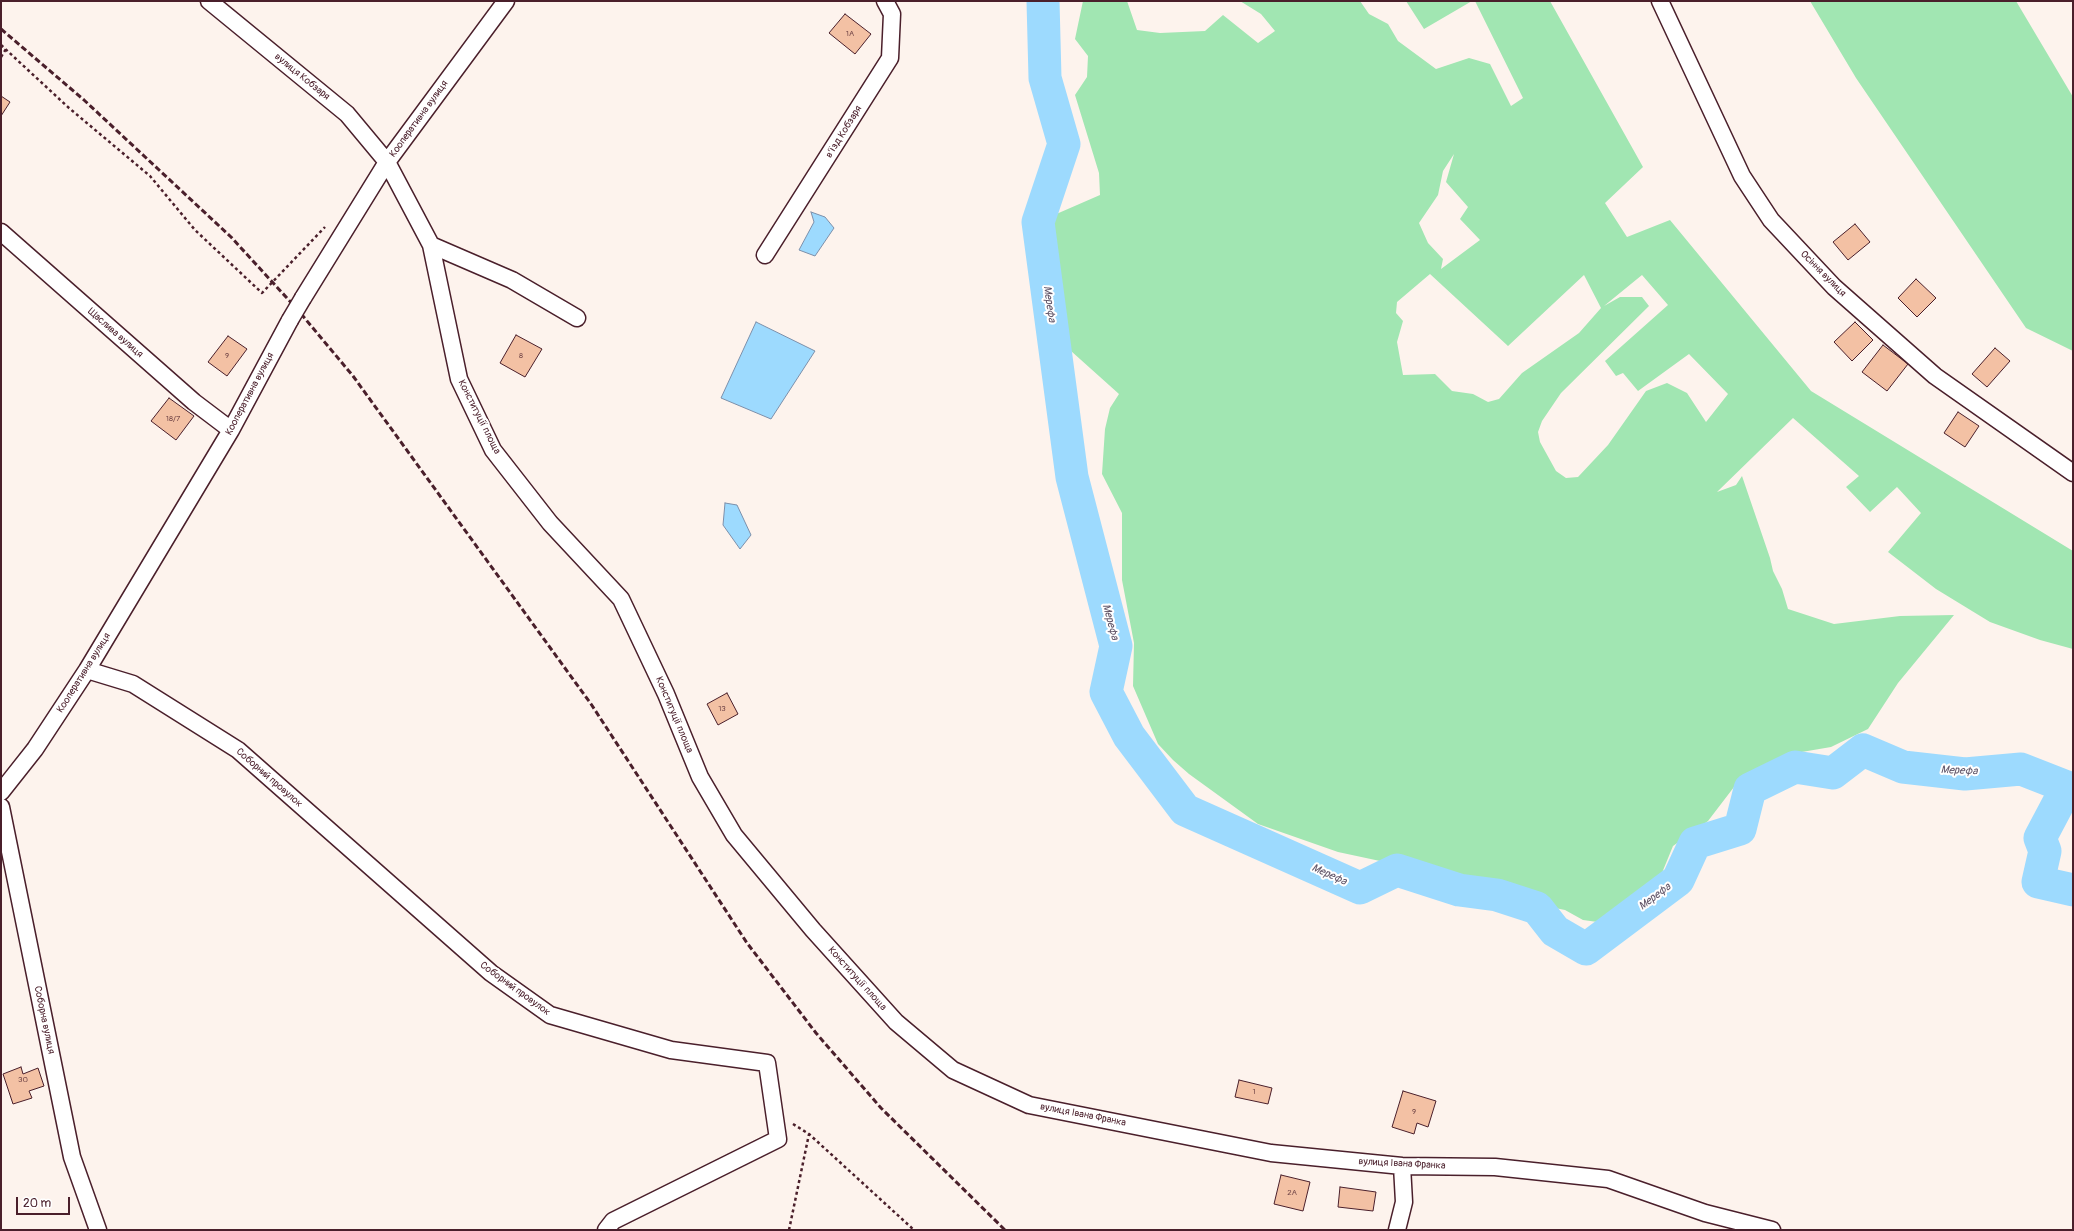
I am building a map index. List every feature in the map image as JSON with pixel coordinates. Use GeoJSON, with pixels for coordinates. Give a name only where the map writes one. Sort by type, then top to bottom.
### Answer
{"type":"FeatureCollection","features":[{"type":"Feature","properties":{"kind":"street","name":"вулиця Кобзаря"},"geometry":{"type":"LineString","coordinates":[[209,1],[347,114],[387,162],[431,245]]}},
{"type":"Feature","properties":{"kind":"street","name":"Кооперативна вулиця"},"geometry":{"type":"LineString","coordinates":[[1,792],[35,749],[87,670],[231,430],[290,320],[387,162],[506,1]]}},
{"type":"Feature","properties":{"kind":"street","name":"в’їзд Кобзаря"},"geometry":{"type":"LineString","coordinates":[[766,255],[890,58],[892,14],[885,1]]}},
{"type":"Feature","properties":{"kind":"street","name":"Осіння вулиця"},"geometry":{"type":"LineString","coordinates":[[1660,1],[1742,176],[1771,220],[1834,287],[1935,376],[2073,474]]}},
{"type":"Feature","properties":{"kind":"street","name":"Щаслива вулиця"},"geometry":{"type":"LineString","coordinates":[[1,232],[194,402],[231,430]]}},
{"type":"Feature","properties":{"kind":"street"},"geometry":{"type":"LineString","coordinates":[[431,245],[512,280],[577,318]]}},
{"type":"Feature","properties":{"kind":"street","name":"Конституції площа"},"geometry":{"type":"LineString","coordinates":[[431,245],[459,379],[493,450],[550,523],[621,599],[666,694],[700,777],[734,836],[813,930],[896,1022],[953,1070],[1030,1104]]}},
{"type":"Feature","properties":{"kind":"street","name":"Соборний провулок"},"geometry":{"type":"LineString","coordinates":[[87,670],[133,684],[238,750],[491,974],[550,1015],[671,1050],[767,1063],[778,1139],[613,1221],[606,1230]]}},
{"type":"Feature","properties":{"kind":"street","name":"Соборна вулиця"},"geometry":{"type":"LineString","coordinates":[[1,807],[72,1157],[98,1230]]}},
{"type":"Feature","properties":{"kind":"street","name":"вулиця Івана Франка"},"geometry":{"type":"LineString","coordinates":[[1030,1104],[1271,1153],[1402,1166],[1495,1167],[1608,1179],[1705,1212],[1772,1230]]}},
{"type":"Feature","properties":{"kind":"street"},"geometry":{"type":"LineString","coordinates":[[1397,1230],[1404,1202],[1402,1166]]}},
{"type":"Feature","properties":{"kind":"path"},"geometry":{"type":"LineString","coordinates":[[1,45],[69,108],[150,176],[195,230],[262,294],[327,225]]}},
{"type":"Feature","properties":{"kind":"path"},"geometry":{"type":"LineString","coordinates":[[1,57],[6,49]]}},
{"type":"Feature","properties":{"kind":"path"},"geometry":{"type":"LineString","coordinates":[[774,1112],[809,1134],[914,1230]]}},
{"type":"Feature","properties":{"kind":"path"},"geometry":{"type":"LineString","coordinates":[[789,1230],[809,1134]]}},
{"type":"Feature","properties":{"kind":"green space"},"geometry":{"type":"Polygon","coordinates":[[[1083,1],[1127,1],[1137,30],[1160,33],[1205,31],[1223,15],[1258,43],[1275,31],[1261,14],[1240,1],[1360,1],[1369,14],[1388,24],[1398,41],[1436,69],[1469,58],[1490,64],[1511,106],[1523,98],[1475,1],[1550,1],[1643,167],[1605,203],[1627,237],[1670,220],[1811,391],[2073,551],[2073,649],[2040,640],[1990,622],[1936,589],[1888,552],[1921,513],[1897,487],[1870,512],[1846,487],[1859,476],[1793,418],[1717,492],[1736,485],[1742,476],[1773,571],[1782,589],[1788,609],[1834,624],[1900,616],[1954,615],[1898,683],[1868,729],[1831,747],[1790,754],[1734,787],[1708,821],[1673,846],[1657,885],[1605,923],[1583,920],[1565,910],[1545,906],[1537,908],[1504,883],[1484,881],[1422,864],[1380,861],[1338,852],[1258,824],[1189,774],[1158,744],[1133,686],[1134,643],[1122,580],[1122,513],[1102,474],[1105,429],[1110,408],[1119,394],[1071,351],[1053,290],[1049,246],[1038,222],[1100,195],[1099,173],[1075,95],[1087,77],[1088,56],[1075,39],[1083,1]],[[1454,154],[1443,171],[1438,195],[1419,223],[1428,243],[1443,259],[1441,269],[1480,240],[1460,219],[1468,207],[1446,182],[1454,154]],[[1430,274],[1397,302],[1396,313],[1403,321],[1397,342],[1403,375],[1435,374],[1452,391],[1473,394],[1488,402],[1499,399],[1522,373],[1579,333],[1601,308],[1584,275],[1508,346],[1430,274]],[[1642,275],[1604,306],[1620,297],[1642,297],[1649,306],[1561,393],[1542,421],[1538,432],[1540,442],[1556,471],[1566,478],[1578,477],[1608,445],[1646,391],[1667,383],[1687,393],[1706,422],[1728,394],[1689,354],[1638,391],[1623,373],[1616,376],[1605,361],[1668,305],[1642,275]]]}},
{"type":"Feature","properties":{"kind":"green space"},"geometry":{"type":"Polygon","coordinates":[[[1406,1],[1472,1],[1424,29],[1406,1]]]}},
{"type":"Feature","properties":{"kind":"green space"},"geometry":{"type":"Polygon","coordinates":[[[1810,1],[2016,1],[2073,97],[2073,351],[2026,328],[1856,78],[1810,1]]]}},
{"type":"Feature","properties":{"kind":"water"},"geometry":{"type":"Polygon","coordinates":[[[811,212],[825,217],[834,228],[815,256],[799,250],[814,222],[811,212]]]}},
{"type":"Feature","properties":{"kind":"water"},"geometry":{"type":"Polygon","coordinates":[[[756,322],[815,351],[771,419],[721,398],[756,322]]]}},
{"type":"Feature","properties":{"kind":"water"},"geometry":{"type":"Polygon","coordinates":[[[725,503],[737,505],[751,535],[740,549],[723,525],[725,503]]]}},
{"type":"Feature","properties":{"kind":"building"},"geometry":{"type":"Polygon","coordinates":[[[845,14],[871,34],[855,54],[829,33],[845,14]]]}},
{"type":"Feature","properties":{"kind":"building"},"geometry":{"type":"Polygon","coordinates":[[[1,96],[10,102],[1,116],[1,96]]]}},
{"type":"Feature","properties":{"kind":"building"},"geometry":{"type":"Polygon","coordinates":[[[1855,224],[1870,242],[1848,260],[1833,242],[1855,224]]]}},
{"type":"Feature","properties":{"kind":"building"},"geometry":{"type":"Polygon","coordinates":[[[1916,279],[1936,298],[1917,317],[1898,298],[1916,279]]]}},
{"type":"Feature","properties":{"kind":"building"},"geometry":{"type":"Polygon","coordinates":[[[1855,322],[1873,340],[1852,361],[1834,342],[1855,322]]]}},
{"type":"Feature","properties":{"kind":"building"},"geometry":{"type":"Polygon","coordinates":[[[516,335],[542,349],[525,377],[500,363],[516,335]]]}},
{"type":"Feature","properties":{"kind":"building"},"geometry":{"type":"Polygon","coordinates":[[[228,336],[247,349],[227,376],[208,362],[228,336]]]}},
{"type":"Feature","properties":{"kind":"building"},"geometry":{"type":"Polygon","coordinates":[[[1883,345],[1908,364],[1887,391],[1862,372],[1883,345]]]}},
{"type":"Feature","properties":{"kind":"building"},"geometry":{"type":"Polygon","coordinates":[[[1995,348],[2010,361],[1987,387],[1972,374],[1995,348]]]}},
{"type":"Feature","properties":{"kind":"building"},"geometry":{"type":"Polygon","coordinates":[[[169,398],[194,416],[176,440],[151,421],[169,398]]]}},
{"type":"Feature","properties":{"kind":"building"},"geometry":{"type":"Polygon","coordinates":[[[1958,412],[1979,426],[1965,447],[1944,433],[1958,412]]]}},
{"type":"Feature","properties":{"kind":"building"},"geometry":{"type":"Polygon","coordinates":[[[727,693],[738,714],[718,725],[707,704],[727,693]]]}},
{"type":"Feature","properties":{"kind":"building"},"geometry":{"type":"Polygon","coordinates":[[[21,1067],[23,1074],[38,1068],[44,1086],[29,1091],[32,1098],[13,1104],[3,1074],[21,1067]]]}},
{"type":"Feature","properties":{"kind":"building"},"geometry":{"type":"Polygon","coordinates":[[[1239,1080],[1272,1088],[1268,1104],[1235,1097],[1239,1080]]]}},
{"type":"Feature","properties":{"kind":"building"},"geometry":{"type":"Polygon","coordinates":[[[1403,1091],[1436,1101],[1428,1127],[1417,1123],[1414,1134],[1392,1127],[1403,1091]]]}},
{"type":"Feature","properties":{"kind":"building"},"geometry":{"type":"Polygon","coordinates":[[[1281,1175],[1310,1182],[1303,1211],[1274,1204],[1281,1175]]]}},
{"type":"Feature","properties":{"kind":"building"},"geometry":{"type":"Polygon","coordinates":[[[1340,1187],[1376,1192],[1373,1211],[1338,1207],[1340,1187]]]}},
{"type":"Feature","properties":{"kind":"waterway","name":"Мерефа"},"geometry":{"type":"LineString","coordinates":[[1043,1],[1045,78],[1064,144],[1038,222],[1072,477],[1116,646],[1106,692],[1129,736],[1185,810],[1360,888],[1397,870],[1459,890],[1497,895],[1537,908],[1555,931],[1586,949],[1678,880],[1695,843],[1740,829],[1750,789],[1795,767],[1833,773],[1863,750],[1903,767],[1965,774],[2021,769],[2067,787],[2040,838],[2045,851],[2038,882],[2073,890]]}},
{"type":"Feature","properties":{"kind":"railway"},"geometry":{"type":"LineString","coordinates":[[1,29],[84,100],[231,237],[297,309],[353,376],[591,704],[747,943],[816,1033],[881,1108],[1005,1230]]}}]}
